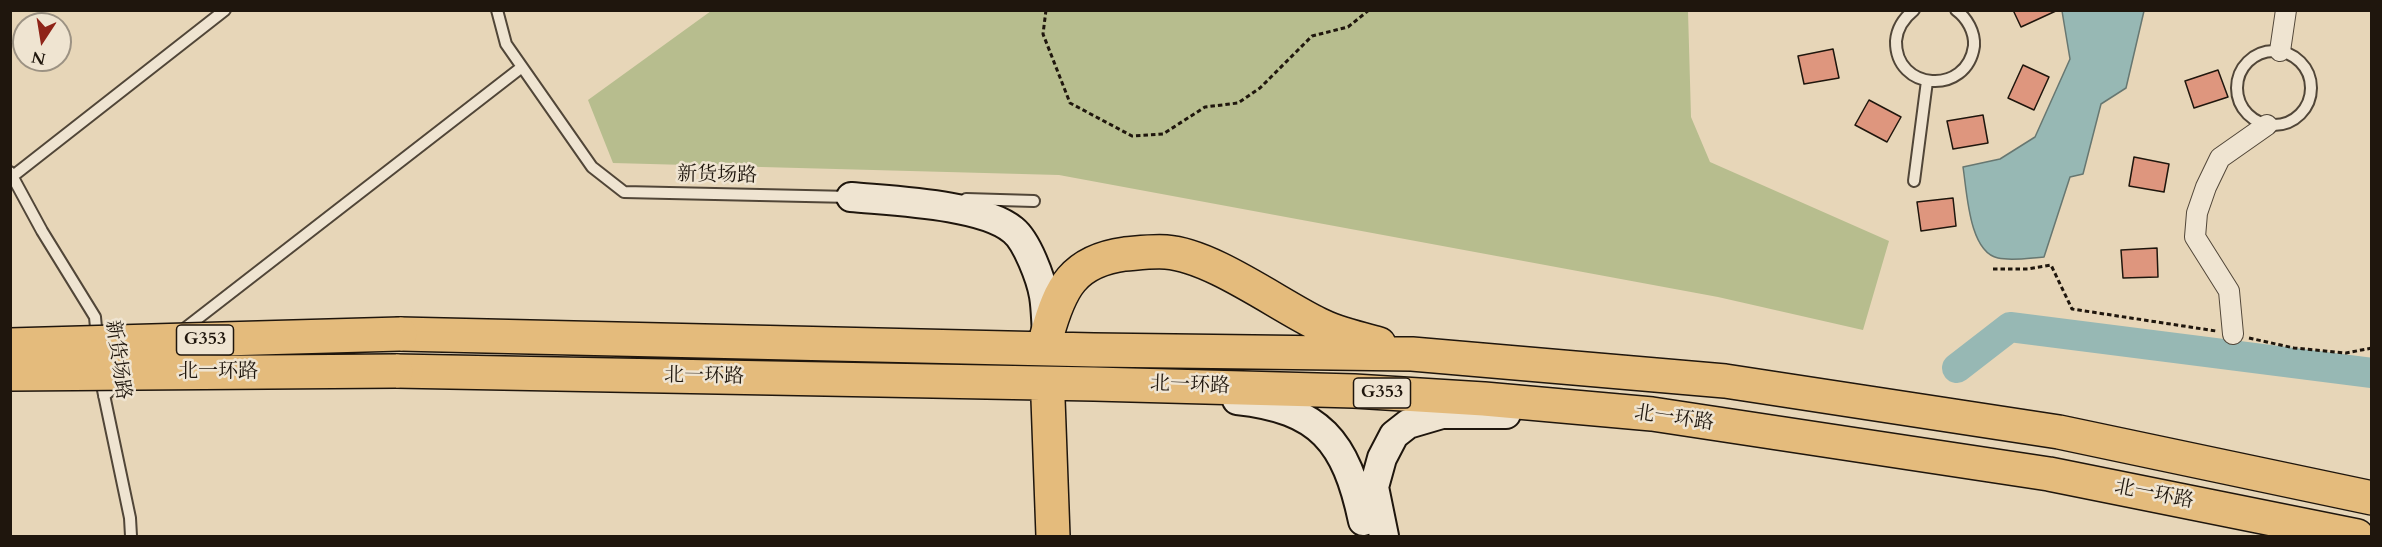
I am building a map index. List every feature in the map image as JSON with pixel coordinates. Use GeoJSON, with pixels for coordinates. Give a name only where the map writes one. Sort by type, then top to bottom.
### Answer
{"type":"FeatureCollection","features":[{"type":"Feature","properties":{"kind":"highway"},"geometry":{"type":"LineString","coordinates":[[1047,335],[1063,289],[1080,270],[1106,257],[1167,252],[1204,262],[1320,326],[1412,354]]}},
{"type":"Feature","properties":{"kind":"highway","name":"北一环路"},"geometry":{"type":"LineString","coordinates":[[10,345],[400,334],[1095,351],[1412,354],[1736,383],[2059,432],[2331,489],[2372,495]]}},
{"type":"Feature","properties":{"kind":"highway","name":"北一环路"},"geometry":{"type":"LineString","coordinates":[[10,374],[396,371],[1094,384],[1354,392],[1484,399],[1652,414],[2049,474],[2357,537]]}},
{"type":"Feature","properties":{"kind":"highway"},"geometry":{"type":"LineString","coordinates":[[1048,399],[1050,532]]}},
{"type":"Feature","properties":{"kind":"street"},"geometry":{"type":"LineString","coordinates":[[2280,51],[2286,10]]}},
{"type":"Feature","properties":{"kind":"street"},"geometry":{"type":"LineString","coordinates":[[2233,334],[2229,291],[2195,237],[2197,213],[2220,158],[2267,125]]}},
{"type":"Feature","properties":{"kind":"street"},"geometry":{"type":"LineString","coordinates":[[851,197],[976,213],[1013,230],[1023,242],[1044,295],[1047,335]]}},
{"type":"Feature","properties":{"kind":"street"},"geometry":{"type":"LineString","coordinates":[[1094,384],[1268,403],[1304,418],[1324,431],[1341,453],[1356,486],[1366,537]]}},
{"type":"Feature","properties":{"kind":"street"},"geometry":{"type":"LineString","coordinates":[[1384,537],[1374,488],[1382,458],[1395,435],[1408,424],[1442,414],[1652,414]]}},
{"type":"Feature","properties":{"kind":"lane"},"geometry":{"type":"LineString","coordinates":[[12,174],[225,10]]}},
{"type":"Feature","properties":{"kind":"lane","name":"新货场路"},"geometry":{"type":"LineString","coordinates":[[497,10],[506,44],[522,67],[592,167],[624,192],[1034,201]]}},
{"type":"Feature","properties":{"kind":"lane"},"geometry":{"type":"LineString","coordinates":[[1914,10],[1900,26],[1897,34],[1896,48],[1900,61],[1916,77],[1940,82],[1954,77],[1964,69],[1972,57],[1974,36],[1969,24],[1956,10]]}},
{"type":"Feature","properties":{"kind":"lane"},"geometry":{"type":"LineString","coordinates":[[2266,51],[2280,51],[2291,55],[2301,63],[2308,73],[2311,93],[2307,106],[2299,116],[2280,125],[2267,125],[2255,121],[2241,107],[2236,82],[2240,70],[2254,56],[2266,51]]}},
{"type":"Feature","properties":{"kind":"lane"},"geometry":{"type":"LineString","coordinates":[[104,396],[210,307],[522,67]]}},
{"type":"Feature","properties":{"kind":"lane"},"geometry":{"type":"LineString","coordinates":[[1914,181],[1927,81]]}},
{"type":"Feature","properties":{"kind":"lane","name":"新货场路"},"geometry":{"type":"LineString","coordinates":[[12,174],[42,231],[95,317],[104,396],[130,518],[131,537]]}},
{"type":"Feature","properties":{"kind":"path"},"geometry":{"type":"LineString","coordinates":[[1046,10],[1043,34],[1070,103],[1132,136],[1163,134],[1205,108],[1238,103],[1260,88],[1312,36],[1348,27],[1369,10]]}},
{"type":"Feature","properties":{"kind":"path"},"geometry":{"type":"LineString","coordinates":[[1993,269],[2051,265],[2072,309],[2233,334],[2304,349],[2346,353],[2372,348]]}},
{"type":"Feature","properties":{"kind":"green space"},"geometry":{"type":"Polygon","coordinates":[[[711,11],[1688,11],[1691,117],[1710,162],[1889,241],[1863,330],[1718,297],[1059,175],[613,163],[588,100],[711,11]]]}},
{"type":"Feature","properties":{"kind":"water"},"geometry":{"type":"Polygon","coordinates":[[[2062,11],[2144,11],[2126,88],[2101,104],[2083,174],[2070,177],[2044,257],[1998,258],[1988,253],[1975,233],[1968,205],[1963,167],[2000,159],[2035,137],[2070,59],[2062,11]]]}},
{"type":"Feature","properties":{"kind":"building"},"geometry":{"type":"Polygon","coordinates":[[[2013,10],[2058,10],[2021,27],[2013,10]]]}},
{"type":"Feature","properties":{"kind":"building"},"geometry":{"type":"Polygon","coordinates":[[[1833,49],[1839,78],[1804,84],[1798,56],[1833,49]]]}},
{"type":"Feature","properties":{"kind":"building"},"geometry":{"type":"Polygon","coordinates":[[[2023,65],[2049,77],[2034,110],[2008,98],[2023,65]]]}},
{"type":"Feature","properties":{"kind":"building"},"geometry":{"type":"Polygon","coordinates":[[[2218,70],[2228,97],[2194,108],[2185,81],[2218,70]]]}},
{"type":"Feature","properties":{"kind":"building"},"geometry":{"type":"Polygon","coordinates":[[[1869,100],[1901,117],[1887,142],[1855,125],[1869,100]]]}},
{"type":"Feature","properties":{"kind":"building"},"geometry":{"type":"Polygon","coordinates":[[[1983,115],[1988,143],[1953,149],[1947,121],[1983,115]]]}},
{"type":"Feature","properties":{"kind":"building"},"geometry":{"type":"Polygon","coordinates":[[[2134,157],[2169,164],[2164,192],[2129,186],[2134,157]]]}},
{"type":"Feature","properties":{"kind":"building"},"geometry":{"type":"Polygon","coordinates":[[[1953,198],[1956,226],[1921,231],[1917,202],[1953,198]]]}},
{"type":"Feature","properties":{"kind":"building"},"geometry":{"type":"Polygon","coordinates":[[[2157,248],[2158,277],[2123,278],[2121,250],[2157,248]]]}},
{"type":"Feature","properties":{"kind":"waterway"},"geometry":{"type":"LineString","coordinates":[[1957,368],[2010,327],[2372,373]]}}]}
